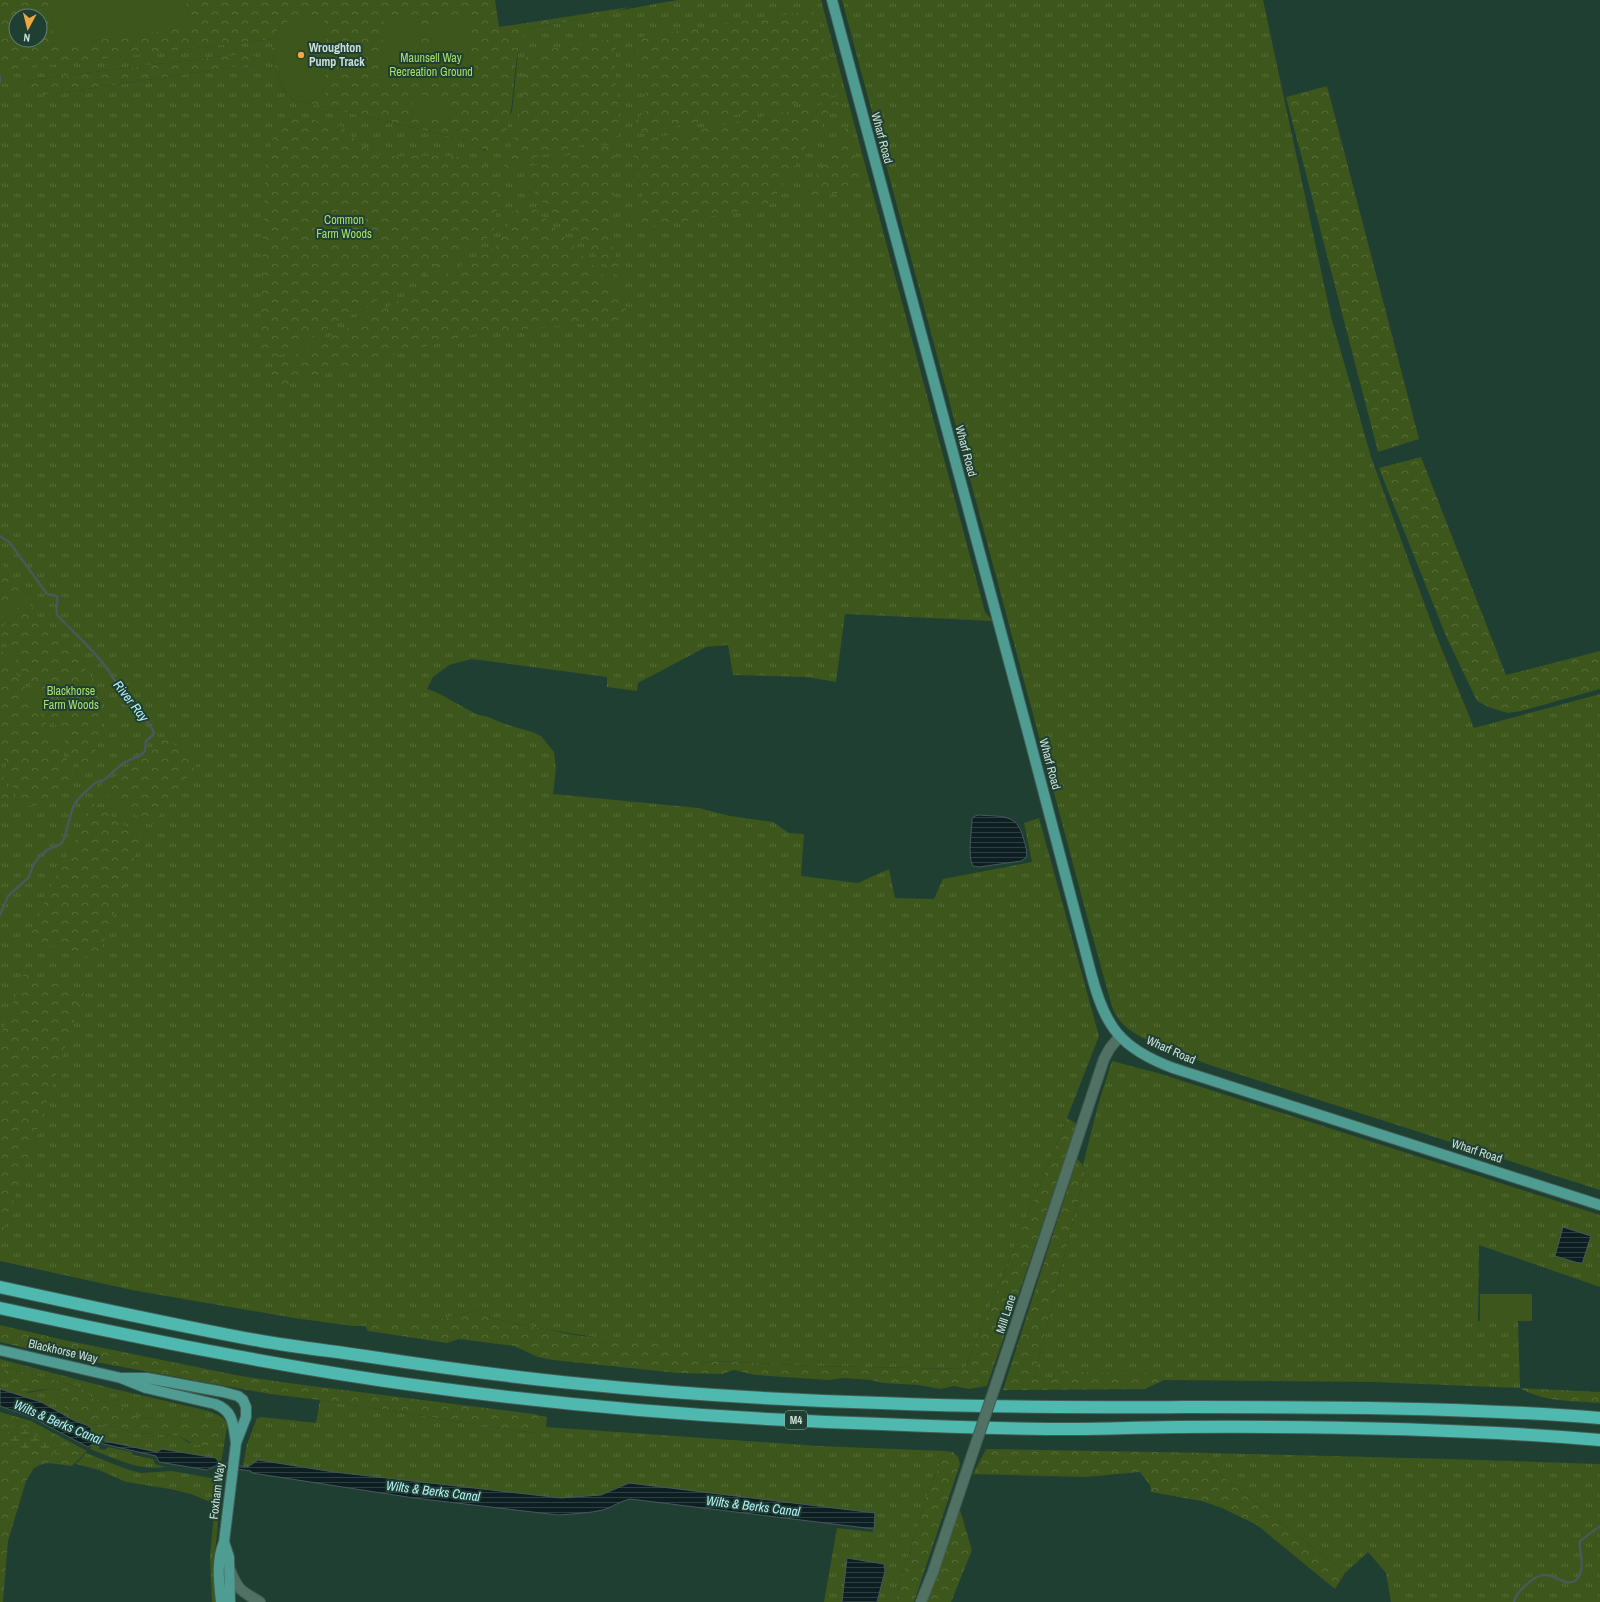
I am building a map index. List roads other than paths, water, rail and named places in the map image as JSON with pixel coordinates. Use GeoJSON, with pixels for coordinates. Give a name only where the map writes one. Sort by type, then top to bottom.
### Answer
{"type":"FeatureCollection","features":[{"type":"Feature","properties":{"kind":"highway","name":"M4"},"geometry":{"type":"LineString","coordinates":[[0,1287],[262,1341],[423,1364],[604,1386],[741,1397],[882,1404],[1064,1407],[1248,1406],[1356,1408],[1543,1414],[1600,1418]]}},
{"type":"Feature","properties":{"kind":"highway","name":"M4"},"geometry":{"type":"LineString","coordinates":[[0,1308],[115,1333],[254,1360],[421,1386],[592,1406],[742,1418],[877,1424],[1076,1429],[1178,1427],[1358,1428],[1533,1434],[1600,1440]]}},
{"type":"Feature","properties":{"kind":"main road","name":"Wharf Road"},"geometry":{"type":"LineString","coordinates":[[832,0],[1026,726],[1092,980],[1104,1013],[1111,1026],[1120,1036],[1136,1049],[1152,1058],[1189,1073],[1600,1205]]}},
{"type":"Feature","properties":{"kind":"main road","name":"Blackhorse Way"},"geometry":{"type":"LineString","coordinates":[[0,1350],[121,1378],[146,1388],[196,1398],[221,1406]]}},
{"type":"Feature","properties":{"kind":"main road","name":"Blackhorse Way"},"geometry":{"type":"LineString","coordinates":[[121,1378],[147,1378],[238,1396]]}},
{"type":"Feature","properties":{"kind":"main road","name":"Foxham Way"},"geometry":{"type":"LineString","coordinates":[[221,1602],[219,1565],[220,1553],[224,1542],[236,1443],[246,1418],[245,1404],[238,1396]]}},
{"type":"Feature","properties":{"kind":"main road","name":"Foxham Way"},"geometry":{"type":"LineString","coordinates":[[221,1406],[227,1410],[231,1416],[236,1443]]}},
{"type":"Feature","properties":{"kind":"main road","name":"Foxham Way"},"geometry":{"type":"LineString","coordinates":[[224,1542],[229,1557],[230,1602]]}},
{"type":"Feature","properties":{"kind":"street","name":"Mill Lane"},"geometry":{"type":"LineString","coordinates":[[921,1602],[933,1572],[1104,1059],[1110,1048],[1120,1036]]}},
{"type":"Feature","properties":{"kind":"street"},"geometry":{"type":"LineString","coordinates":[[228,1566],[236,1584],[240,1589],[260,1602]]}},
{"type":"Feature","properties":{"kind":"water"},"geometry":{"type":"Polygon","coordinates":[[[979,815],[1007,818],[1017,824],[1027,852],[1026,858],[1021,861],[979,867],[973,866],[970,856],[972,819],[979,815]]]}},
{"type":"Feature","properties":{"kind":"water"},"geometry":{"type":"Polygon","coordinates":[[[1563,1227],[1591,1236],[1582,1264],[1555,1256],[1563,1227]]]}},
{"type":"Feature","properties":{"kind":"water","name":"Wilts & Berks Canal"},"geometry":{"type":"Polygon","coordinates":[[[0,1389],[41,1402],[73,1420],[91,1427],[91,1434],[95,1439],[157,1452],[162,1449],[216,1458],[219,1463],[248,1467],[258,1460],[334,1472],[561,1498],[601,1495],[629,1483],[875,1513],[874,1529],[630,1499],[603,1510],[587,1513],[558,1515],[414,1498],[215,1466],[207,1470],[159,1462],[156,1456],[99,1443],[94,1443],[88,1447],[31,1417],[0,1406],[0,1389]]]}},
{"type":"Feature","properties":{"kind":"water"},"geometry":{"type":"Polygon","coordinates":[[[847,1558],[884,1564],[885,1571],[877,1602],[842,1602],[847,1558]]]}},
{"type":"Feature","properties":{"kind":"waterway","name":"River Ray"},"geometry":{"type":"LineString","coordinates":[[0,76],[0,82]]}},
{"type":"Feature","properties":{"kind":"waterway","name":"River Ray"},"geometry":{"type":"LineString","coordinates":[[0,536],[10,543],[47,594],[57,596],[57,615],[101,660],[127,701],[148,722],[154,734],[146,741],[145,751],[141,755],[123,763],[104,780],[95,783],[79,798],[73,807],[64,839],[61,844],[47,850],[39,857],[28,878],[8,896],[0,915]]}},
{"type":"Feature","properties":{"kind":"waterway"},"geometry":{"type":"LineString","coordinates":[[1514,1602],[1515,1598],[1526,1585],[1541,1576],[1549,1575],[1568,1582],[1573,1582],[1577,1579],[1582,1565],[1580,1541],[1600,1526]]}},
{"type":"Feature","properties":{"kind":"place","name":"Wroughton Pump Track"},"geometry":{"type":"Point","coordinates":[301,55]}},
{"type":"Feature","properties":{"kind":"park label","name":"Maunsell Way Recreation Ground"},"geometry":{"type":"Point","coordinates":[431,65]}},
{"type":"Feature","properties":{"kind":"park label","name":"Common Farm Woods"},"geometry":{"type":"Point","coordinates":[344,227]}},
{"type":"Feature","properties":{"kind":"park label","name":"Blackhorse Farm Woods"},"geometry":{"type":"Point","coordinates":[71,698]}}]}
